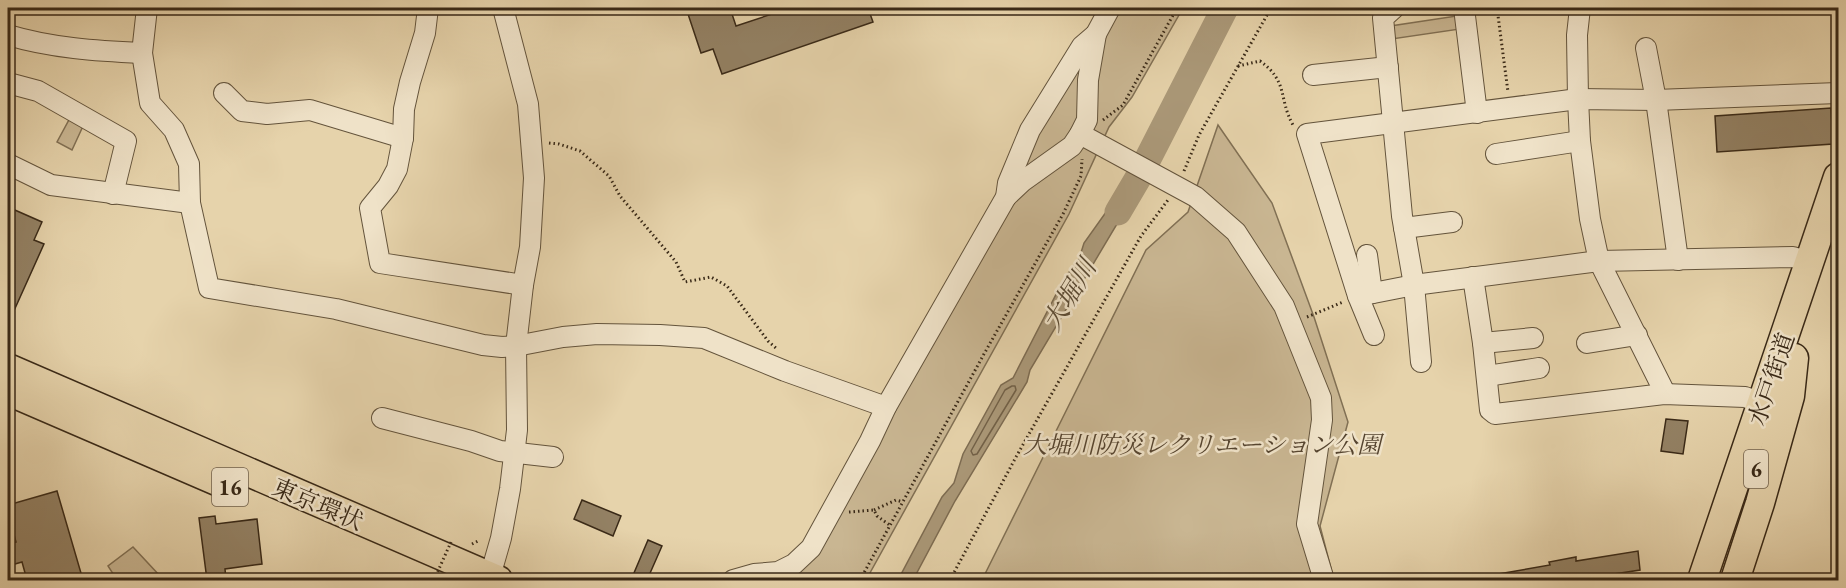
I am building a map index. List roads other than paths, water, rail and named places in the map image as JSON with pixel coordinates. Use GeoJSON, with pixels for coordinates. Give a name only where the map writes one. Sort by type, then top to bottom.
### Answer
{"type":"FeatureCollection","features":[{"type":"Feature","properties":{"kind":"highway","name":"水戸街道"},"geometry":{"type":"LineString","coordinates":[[1702,580],[1839,177]]}},
{"type":"Feature","properties":{"kind":"highway","name":"水戸街道"},"geometry":{"type":"LineString","coordinates":[[1720,580],[1839,228]]}},
{"type":"Feature","properties":{"kind":"highway","name":"6"},"geometry":{"type":"LineString","coordinates":[[1735,580],[1760,503],[1790,396],[1794,358]]}},
{"type":"Feature","properties":{"kind":"highway","name":"東京環状"},"geometry":{"type":"LineString","coordinates":[[8,368],[492,579]]}},
{"type":"Feature","properties":{"kind":"highway","name":"東京環状"},"geometry":{"type":"LineString","coordinates":[[8,391],[453,580]]}},
{"type":"Feature","properties":{"kind":"highway","name":"6"},"geometry":{"type":"LineString","coordinates":[[1684,580],[1726,471],[1762,403]]}},
{"type":"Feature","properties":{"kind":"street"},"geometry":{"type":"LineString","coordinates":[[147,8],[142,53],[150,103],[174,130],[189,164],[190,202],[209,288],[336,309],[483,345],[501,347],[597,334],[660,334],[704,338],[785,371],[886,407]]}},
{"type":"Feature","properties":{"kind":"street"},"geometry":{"type":"LineString","coordinates":[[428,8],[425,33],[404,109],[403,138],[397,169],[388,186],[370,208],[380,263],[523,285]]}},
{"type":"Feature","properties":{"kind":"street"},"geometry":{"type":"LineString","coordinates":[[492,579],[515,452],[516,346],[533,213],[533,142],[528,104],[503,8]]}},
{"type":"Feature","properties":{"kind":"street"},"geometry":{"type":"LineString","coordinates":[[1086,136],[1088,80],[1096,34],[1110,8]]}},
{"type":"Feature","properties":{"kind":"street"},"geometry":{"type":"LineString","coordinates":[[1394,8],[1383,18],[1404,228],[1414,285],[1421,362]]}},
{"type":"Feature","properties":{"kind":"street"},"geometry":{"type":"LineString","coordinates":[[1464,8],[1477,113]]}},
{"type":"Feature","properties":{"kind":"street"},"geometry":{"type":"LineString","coordinates":[[1581,8],[1576,35],[1580,141],[1590,219],[1599,261],[1664,394]]}},
{"type":"Feature","properties":{"kind":"street"},"geometry":{"type":"LineString","coordinates":[[1006,197],[1008,183],[1030,130],[1082,46],[1096,34]]}},
{"type":"Feature","properties":{"kind":"street"},"geometry":{"type":"LineString","coordinates":[[8,35],[31,42],[142,53]]}},
{"type":"Feature","properties":{"kind":"street"},"geometry":{"type":"LineString","coordinates":[[1646,48],[1656,100],[1678,260]]}},
{"type":"Feature","properties":{"kind":"street"},"geometry":{"type":"LineString","coordinates":[[1313,75],[1388,67]]}},
{"type":"Feature","properties":{"kind":"street"},"geometry":{"type":"LineString","coordinates":[[8,83],[38,91],[126,141],[113,194]]}},
{"type":"Feature","properties":{"kind":"street"},"geometry":{"type":"LineString","coordinates":[[224,93],[242,111],[267,114],[310,110],[403,138]]}},
{"type":"Feature","properties":{"kind":"street"},"geometry":{"type":"LineString","coordinates":[[1374,335],[1365,294],[1307,134],[1578,99],[1656,100],[1839,93]]}},
{"type":"Feature","properties":{"kind":"street"},"geometry":{"type":"LineString","coordinates":[[1086,136],[1196,197],[1236,232],[1284,306],[1321,398],[1317,416],[1321,431],[1307,524],[1324,580]]}},
{"type":"Feature","properties":{"kind":"street"},"geometry":{"type":"LineString","coordinates":[[734,580],[754,574],[778,572],[794,564],[811,548],[870,441],[886,407],[1006,197],[1023,181],[1086,136]]}},
{"type":"Feature","properties":{"kind":"street"},"geometry":{"type":"LineString","coordinates":[[1497,154],[1580,141]]}},
{"type":"Feature","properties":{"kind":"street"},"geometry":{"type":"LineString","coordinates":[[8,164],[51,185],[190,202]]}},
{"type":"Feature","properties":{"kind":"street"},"geometry":{"type":"LineString","coordinates":[[1404,228],[1452,222]]}},
{"type":"Feature","properties":{"kind":"street"},"geometry":{"type":"LineString","coordinates":[[1365,294],[1367,255]]}},
{"type":"Feature","properties":{"kind":"street"},"geometry":{"type":"LineString","coordinates":[[1365,294],[1414,285],[1599,261],[1792,257],[1810,262]]}},
{"type":"Feature","properties":{"kind":"street"},"geometry":{"type":"LineString","coordinates":[[1473,277],[1490,410],[1495,414],[1664,394],[1745,397],[1762,403]]}},
{"type":"Feature","properties":{"kind":"street"},"geometry":{"type":"LineString","coordinates":[[1587,343],[1637,335]]}},
{"type":"Feature","properties":{"kind":"street"},"geometry":{"type":"LineString","coordinates":[[1483,343],[1533,338]]}},
{"type":"Feature","properties":{"kind":"street"},"geometry":{"type":"LineString","coordinates":[[1487,376],[1539,368]]}},
{"type":"Feature","properties":{"kind":"street"},"geometry":{"type":"LineString","coordinates":[[382,418],[471,441],[500,451],[554,458]]}},
{"type":"Feature","properties":{"kind":"water"},"geometry":{"type":"Polygon","coordinates":[[[1131,177],[1142,182],[1030,370],[1027,382],[955,501],[913,580],[898,580],[942,497],[954,483],[963,454],[1001,385],[1013,378],[1064,279],[1079,259],[1084,243],[1131,177]]]}},
{"type":"Feature","properties":{"kind":"waterway","name":"大堀川"},"geometry":{"type":"LineString","coordinates":[[1118,212],[1138,178],[1225,8]]}},
{"type":"Feature","properties":{"kind":"park label","name":"大堀川防災レクリエーション公園"},"geometry":{"type":"Point","coordinates":[1202,444]}}]}
